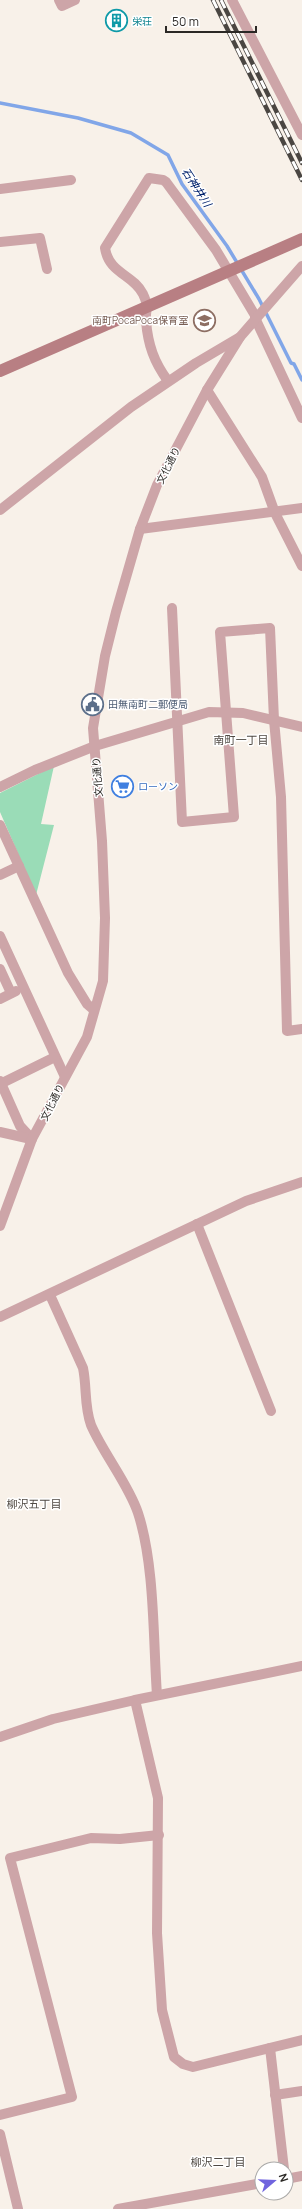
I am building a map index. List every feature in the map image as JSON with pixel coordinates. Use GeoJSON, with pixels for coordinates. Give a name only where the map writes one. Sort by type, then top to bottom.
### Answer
{"type":"FeatureCollection","features":[{"type":"Feature","properties":{"kind":"street"},"geometry":{"type":"LineString","coordinates":[[59,0],[62,6],[75,0]]}},
{"type":"Feature","properties":{"kind":"street"},"geometry":{"type":"LineString","coordinates":[[232,0],[302,135]]}},
{"type":"Feature","properties":{"kind":"street"},"geometry":{"type":"LineString","coordinates":[[168,381],[156,364],[149,344],[146,319],[148,306],[137,286],[108,262],[105,248],[149,178],[163,180],[166,182],[229,270],[257,316],[302,418]]}},
{"type":"Feature","properties":{"kind":"street"},"geometry":{"type":"LineString","coordinates":[[0,189],[71,180]]}},
{"type":"Feature","properties":{"kind":"street"},"geometry":{"type":"LineString","coordinates":[[0,242],[40,238],[47,269]]}},
{"type":"Feature","properties":{"kind":"street"},"geometry":{"type":"LineString","coordinates":[[0,371],[302,239]]}},
{"type":"Feature","properties":{"kind":"street"},"geometry":{"type":"LineString","coordinates":[[0,510],[168,381],[240,337],[302,266]]}},
{"type":"Feature","properties":{"kind":"street","name":"文化通り"},"geometry":{"type":"LineString","coordinates":[[0,1226],[32,1139],[87,1037],[103,981],[105,918],[93,728],[105,656],[140,529],[157,485],[207,390],[240,337]]}},
{"type":"Feature","properties":{"kind":"street"},"geometry":{"type":"LineString","coordinates":[[207,390],[262,477],[275,513],[302,566]]}},
{"type":"Feature","properties":{"kind":"street"},"geometry":{"type":"LineString","coordinates":[[140,529],[226,517],[275,513],[302,508]]}},
{"type":"Feature","properties":{"kind":"street"},"geometry":{"type":"LineString","coordinates":[[172,608],[182,822],[234,817],[220,632],[270,628],[274,720],[280,797],[287,1031],[302,1029]]}},
{"type":"Feature","properties":{"kind":"street"},"geometry":{"type":"LineString","coordinates":[[0,787],[35,770],[95,746],[209,712],[243,713],[302,727]]}},
{"type":"Feature","properties":{"kind":"street"},"geometry":{"type":"LineString","coordinates":[[0,825],[68,973],[87,1004],[94,1010]]}},
{"type":"Feature","properties":{"kind":"street"},"geometry":{"type":"LineString","coordinates":[[0,875],[19,866]]}},
{"type":"Feature","properties":{"kind":"street"},"geometry":{"type":"LineString","coordinates":[[0,936],[65,1077]]}},
{"type":"Feature","properties":{"kind":"street"},"geometry":{"type":"LineString","coordinates":[[0,969],[11,993]]}},
{"type":"Feature","properties":{"kind":"street"},"geometry":{"type":"LineString","coordinates":[[0,999],[23,987]]}},
{"type":"Feature","properties":{"kind":"street"},"geometry":{"type":"LineString","coordinates":[[32,1139],[20,1126],[0,1082],[55,1057]]}},
{"type":"Feature","properties":{"kind":"street"},"geometry":{"type":"LineString","coordinates":[[0,1132],[32,1139]]}},
{"type":"Feature","properties":{"kind":"street"},"geometry":{"type":"LineString","coordinates":[[0,1317],[50,1295],[246,1201],[302,1182]]}},
{"type":"Feature","properties":{"kind":"street"},"geometry":{"type":"LineString","coordinates":[[197,1224],[271,1411]]}},
{"type":"Feature","properties":{"kind":"street"},"geometry":{"type":"LineString","coordinates":[[50,1295],[83,1368],[85,1380],[84,1391],[91,1425],[138,1512],[147,1554],[157,1695]]}},
{"type":"Feature","properties":{"kind":"street"},"geometry":{"type":"LineString","coordinates":[[0,1737],[53,1719],[157,1695],[302,1666]]}},
{"type":"Feature","properties":{"kind":"street"},"geometry":{"type":"LineString","coordinates":[[135,1700],[158,1798],[159,1835],[157,1933],[162,2010],[174,2057],[183,2064],[193,2067],[302,2040]]}},
{"type":"Feature","properties":{"kind":"street"},"geometry":{"type":"LineString","coordinates":[[0,2115],[72,2097],[10,1858],[91,1838],[120,1839],[159,1835]]}},
{"type":"Feature","properties":{"kind":"street"},"geometry":{"type":"LineString","coordinates":[[270,2048],[283,2161]]}},
{"type":"Feature","properties":{"kind":"street"},"geometry":{"type":"LineString","coordinates":[[275,2095],[302,2091]]}},
{"type":"Feature","properties":{"kind":"street"},"geometry":{"type":"LineString","coordinates":[[0,2134],[18,2209]]}},
{"type":"Feature","properties":{"kind":"street"},"geometry":{"type":"LineString","coordinates":[[118,2209],[254,2184]]}},
{"type":"Feature","properties":{"kind":"green space"},"geometry":{"type":"Polygon","coordinates":[[[54,766],[41,824],[54,825],[36,895],[0,812],[0,793],[54,766]]]}},
{"type":"Feature","properties":{"kind":"waterway","name":"石神井川"},"geometry":{"type":"LineString","coordinates":[[0,103],[78,118],[131,133],[168,155],[182,184],[227,246],[259,299],[291,363],[294,364],[302,380]]}},
{"type":"Feature","properties":{"kind":"railway"},"geometry":{"type":"LineString","coordinates":[[213,0],[302,180]]}},
{"type":"Feature","properties":{"kind":"railway"},"geometry":{"type":"LineString","coordinates":[[221,0],[302,163]]}},
{"type":"Feature","properties":{"kind":"place","name":"栄荘"},"geometry":{"type":"Point","coordinates":[117,21]}},
{"type":"Feature","properties":{"kind":"place","name":"南町PocaPoca保育室"},"geometry":{"type":"Point","coordinates":[204,320]}},
{"type":"Feature","properties":{"kind":"place","name":"田無南町二郵便局"},"geometry":{"type":"Point","coordinates":[92,704]}},
{"type":"Feature","properties":{"kind":"place","name":"ローソン"},"geometry":{"type":"Point","coordinates":[122,786]}},
{"type":"Feature","properties":{"kind":"district","name":"南町一丁目"},"geometry":{"type":"Point","coordinates":[241,739]}},
{"type":"Feature","properties":{"kind":"district","name":"柳沢五丁目"},"geometry":{"type":"Point","coordinates":[34,1503]}},
{"type":"Feature","properties":{"kind":"district","name":"柳沢二丁目"},"geometry":{"type":"Point","coordinates":[218,2161]}}]}
